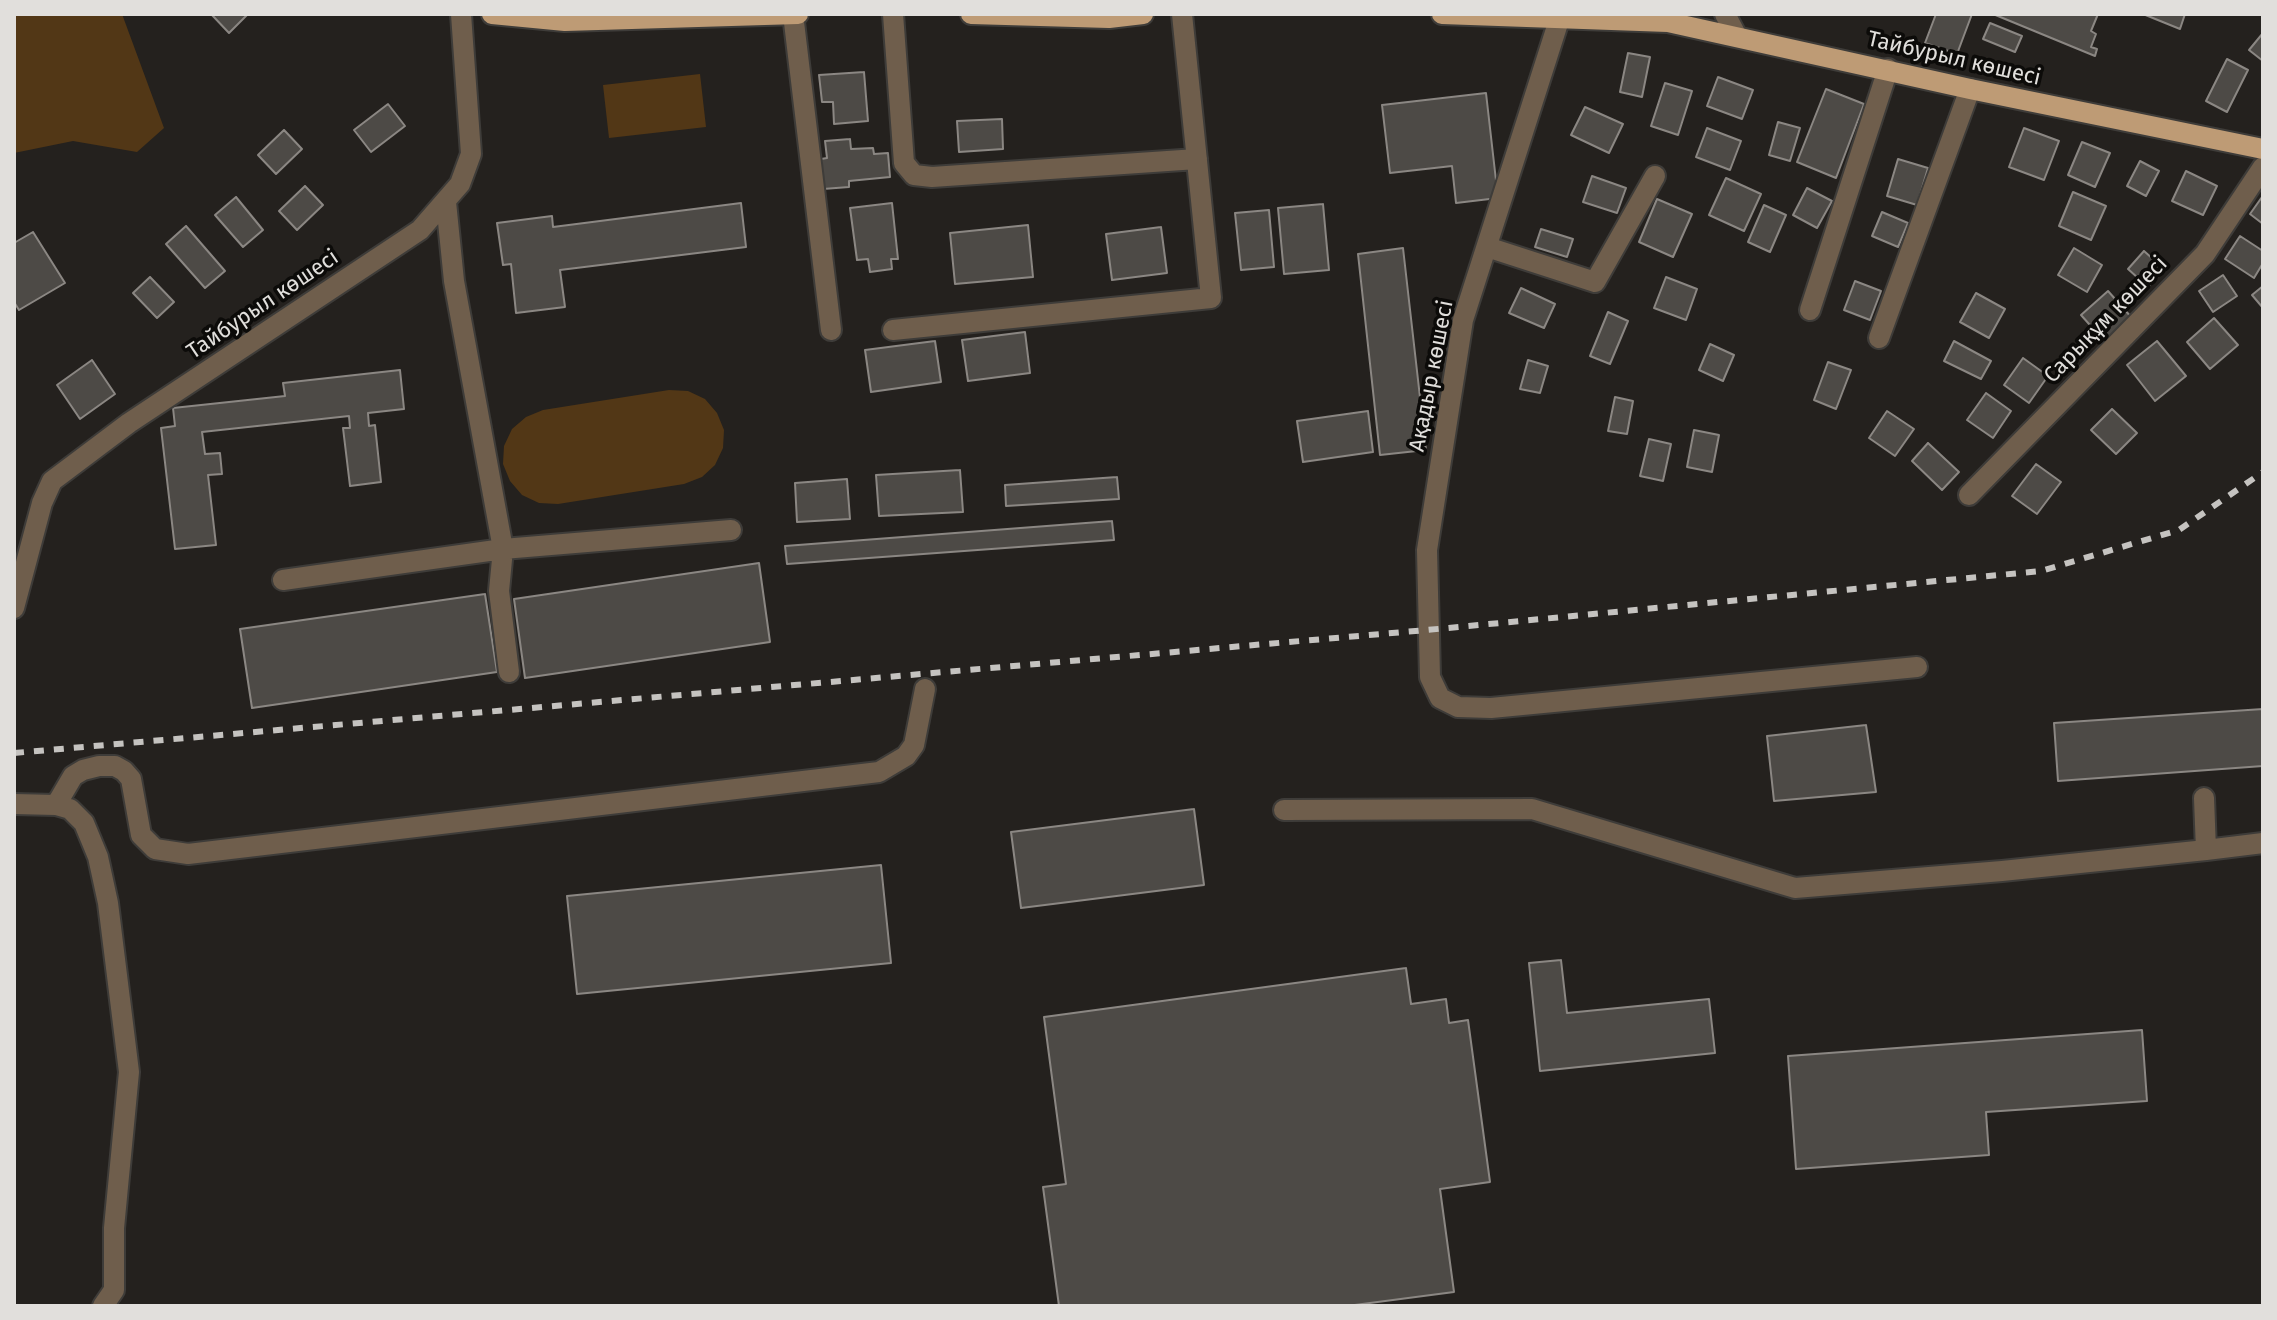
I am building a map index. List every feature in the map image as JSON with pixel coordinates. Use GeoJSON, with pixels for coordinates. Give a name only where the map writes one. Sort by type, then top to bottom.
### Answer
{"type":"FeatureCollection","features":[{"type":"Feature","properties":{"kind":"main road"},"geometry":{"type":"LineString","coordinates":[[492,14],[568,17],[795,14]]}},
{"type":"Feature","properties":{"kind":"main road"},"geometry":{"type":"LineString","coordinates":[[971,14],[1109,18],[1143,14]]}},
{"type":"Feature","properties":{"kind":"main road","name":"Тайбурыл көшесі"},"geometry":{"type":"LineString","coordinates":[[1442,14],[1668,22],[1970,89],[2263,149]]}},
{"type":"Feature","properties":{"kind":"street","name":"Тайбурыл көшесі"},"geometry":{"type":"LineString","coordinates":[[14,608],[42,503],[52,481],[129,423],[420,230],[460,184],[471,154],[461,14]]}},
{"type":"Feature","properties":{"kind":"street"},"geometry":{"type":"LineString","coordinates":[[795,14],[831,330]]}},
{"type":"Feature","properties":{"kind":"street"},"geometry":{"type":"LineString","coordinates":[[893,14],[904,163],[914,175],[932,177],[1197,159]]}},
{"type":"Feature","properties":{"kind":"street"},"geometry":{"type":"LineString","coordinates":[[893,330],[1211,298],[1182,14]]}},
{"type":"Feature","properties":{"kind":"street"},"geometry":{"type":"LineString","coordinates":[[1725,14],[1736,35]]}},
{"type":"Feature","properties":{"kind":"street","name":"Ақадыр көшесі"},"geometry":{"type":"LineString","coordinates":[[1559,20],[1463,320],[1427,550],[1430,677],[1440,698],[1458,707],[1491,708],[1917,667]]}},
{"type":"Feature","properties":{"kind":"street"},"geometry":{"type":"LineString","coordinates":[[1810,310],[1888,69]]}},
{"type":"Feature","properties":{"kind":"street"},"geometry":{"type":"LineString","coordinates":[[1879,338],[1970,89]]}},
{"type":"Feature","properties":{"kind":"street","name":"Сарықұм көшесі"},"geometry":{"type":"LineString","coordinates":[[1969,495],[2205,254],[2263,167]]}},
{"type":"Feature","properties":{"kind":"street"},"geometry":{"type":"LineString","coordinates":[[1487,247],[1595,282],[1655,176]]}},
{"type":"Feature","properties":{"kind":"street"},"geometry":{"type":"LineString","coordinates":[[446,202],[454,281],[503,549],[499,591],[509,672]]}},
{"type":"Feature","properties":{"kind":"street"},"geometry":{"type":"LineString","coordinates":[[283,580],[503,549],[731,530]]}},
{"type":"Feature","properties":{"kind":"street"},"geometry":{"type":"LineString","coordinates":[[56,805],[73,776],[99,766],[115,766],[131,779],[141,835],[155,849],[188,854],[879,772],[906,756],[914,745],[925,689]]}},
{"type":"Feature","properties":{"kind":"street"},"geometry":{"type":"LineString","coordinates":[[2204,798],[2206,850]]}},
{"type":"Feature","properties":{"kind":"street"},"geometry":{"type":"LineString","coordinates":[[14,804],[56,805],[70,809],[84,823],[98,857],[108,903],[129,1072],[114,1228],[114,1290],[103,1306]]}},
{"type":"Feature","properties":{"kind":"street"},"geometry":{"type":"LineString","coordinates":[[1284,810],[1532,809],[1795,888],[2002,871],[2263,843]]}},
{"type":"Feature","properties":{"kind":"shaded area"},"geometry":{"type":"Polygon","coordinates":[[[14,14],[122,14],[164,128],[137,152],[73,141],[14,153],[14,14]]]}},
{"type":"Feature","properties":{"kind":"shaded area"},"geometry":{"type":"Polygon","coordinates":[[[700,74],[706,127],[609,138],[603,85],[700,74]]]}},
{"type":"Feature","properties":{"kind":"shaded area"},"geometry":{"type":"Polygon","coordinates":[[[669,390],[688,391],[705,399],[717,413],[724,430],[723,448],[715,465],[702,477],[684,484],[558,504],[539,503],[522,495],[510,481],[503,464],[504,446],[512,429],[526,417],[543,410],[669,390]]]}},
{"type":"Feature","properties":{"kind":"building"},"geometry":{"type":"Polygon","coordinates":[[[211,14],[248,14],[229,33],[211,14]]]}},
{"type":"Feature","properties":{"kind":"building"},"geometry":{"type":"Polygon","coordinates":[[[1936,14],[1972,14],[1957,54],[1925,43],[1936,14]]]}},
{"type":"Feature","properties":{"kind":"building"},"geometry":{"type":"Polygon","coordinates":[[[1993,14],[2098,14],[2091,31],[2096,34],[2091,47],[2097,49],[2095,56],[1993,14]]]}},
{"type":"Feature","properties":{"kind":"building"},"geometry":{"type":"Polygon","coordinates":[[[2143,14],[2185,14],[2180,29],[2143,14]]]}},
{"type":"Feature","properties":{"kind":"building"},"geometry":{"type":"Polygon","coordinates":[[[1990,23],[2022,36],[2015,52],[1983,39],[1990,23]]]}},
{"type":"Feature","properties":{"kind":"building"},"geometry":{"type":"Polygon","coordinates":[[[2263,33],[2263,61],[2249,50],[2263,33]]]}},
{"type":"Feature","properties":{"kind":"building"},"geometry":{"type":"Polygon","coordinates":[[[1628,53],[1650,57],[1642,97],[1620,92],[1628,53]]]}},
{"type":"Feature","properties":{"kind":"building"},"geometry":{"type":"Polygon","coordinates":[[[2227,59],[2248,70],[2227,112],[2206,101],[2227,59]]]}},
{"type":"Feature","properties":{"kind":"building"},"geometry":{"type":"Polygon","coordinates":[[[864,72],[868,121],[834,124],[833,102],[822,102],[819,75],[864,72]]]}},
{"type":"Feature","properties":{"kind":"building"},"geometry":{"type":"Polygon","coordinates":[[[1718,77],[1753,90],[1742,119],[1707,106],[1718,77]]]}},
{"type":"Feature","properties":{"kind":"building"},"geometry":{"type":"Polygon","coordinates":[[[1665,83],[1692,91],[1678,135],[1651,126],[1665,83]]]}},
{"type":"Feature","properties":{"kind":"building"},"geometry":{"type":"Polygon","coordinates":[[[1826,89],[1864,104],[1836,178],[1797,162],[1826,89]]]}},
{"type":"Feature","properties":{"kind":"building"},"geometry":{"type":"Polygon","coordinates":[[[1486,93],[1498,198],[1456,203],[1452,166],[1390,173],[1382,105],[1486,93]]]}},
{"type":"Feature","properties":{"kind":"building"},"geometry":{"type":"Polygon","coordinates":[[[388,104],[405,126],[371,152],[354,130],[388,104]]]}},
{"type":"Feature","properties":{"kind":"building"},"geometry":{"type":"Polygon","coordinates":[[[1585,107],[1623,124],[1609,153],[1571,135],[1585,107]]]}},
{"type":"Feature","properties":{"kind":"building"},"geometry":{"type":"Polygon","coordinates":[[[1002,119],[1003,149],[959,152],[957,121],[1002,119]]]}},
{"type":"Feature","properties":{"kind":"building"},"geometry":{"type":"Polygon","coordinates":[[[1778,122],[1800,128],[1790,161],[1769,155],[1778,122]]]}},
{"type":"Feature","properties":{"kind":"building"},"geometry":{"type":"Polygon","coordinates":[[[1707,128],[1741,141],[1730,170],[1696,157],[1707,128]]]}},
{"type":"Feature","properties":{"kind":"building"},"geometry":{"type":"Polygon","coordinates":[[[2024,128],[2059,141],[2044,180],[2009,167],[2024,128]]]}},
{"type":"Feature","properties":{"kind":"building"},"geometry":{"type":"Polygon","coordinates":[[[284,130],[302,149],[276,174],[258,155],[284,130]]]}},
{"type":"Feature","properties":{"kind":"building"},"geometry":{"type":"Polygon","coordinates":[[[850,139],[851,149],[873,148],[874,154],[888,153],[890,177],[849,181],[849,187],[823,189],[821,159],[827,158],[825,141],[850,139]]]}},
{"type":"Feature","properties":{"kind":"building"},"geometry":{"type":"Polygon","coordinates":[[[2082,142],[2110,153],[2095,187],[2068,175],[2082,142]]]}},
{"type":"Feature","properties":{"kind":"building"},"geometry":{"type":"Polygon","coordinates":[[[1898,159],[1928,168],[1917,205],[1887,196],[1898,159]]]}},
{"type":"Feature","properties":{"kind":"building"},"geometry":{"type":"Polygon","coordinates":[[[2140,161],[2159,171],[2146,196],[2127,186],[2140,161]]]}},
{"type":"Feature","properties":{"kind":"building"},"geometry":{"type":"Polygon","coordinates":[[[2186,171],[2217,186],[2203,215],[2172,201],[2186,171]]]}},
{"type":"Feature","properties":{"kind":"building"},"geometry":{"type":"Polygon","coordinates":[[[1592,176],[1626,188],[1617,213],[1583,202],[1592,176]]]}},
{"type":"Feature","properties":{"kind":"building"},"geometry":{"type":"Polygon","coordinates":[[[1726,178],[1761,194],[1744,231],[1709,215],[1726,178]]]}},
{"type":"Feature","properties":{"kind":"building"},"geometry":{"type":"Polygon","coordinates":[[[305,186],[323,205],[297,230],[279,211],[305,186]]]}},
{"type":"Feature","properties":{"kind":"building"},"geometry":{"type":"Polygon","coordinates":[[[1807,188],[1832,201],[1817,228],[1793,215],[1807,188]]]}},
{"type":"Feature","properties":{"kind":"building"},"geometry":{"type":"Polygon","coordinates":[[[2073,192],[2106,206],[2091,240],[2059,226],[2073,192]]]}},
{"type":"Feature","properties":{"kind":"building"},"geometry":{"type":"Polygon","coordinates":[[[236,197],[263,230],[243,247],[215,215],[236,197]]]}},
{"type":"Feature","properties":{"kind":"building"},"geometry":{"type":"Polygon","coordinates":[[[2263,197],[2263,224],[2250,214],[2263,197]]]}},
{"type":"Feature","properties":{"kind":"building"},"geometry":{"type":"Polygon","coordinates":[[[1657,199],[1692,214],[1673,257],[1639,242],[1657,199]]]}},
{"type":"Feature","properties":{"kind":"building"},"geometry":{"type":"Polygon","coordinates":[[[741,203],[746,247],[560,270],[565,307],[516,313],[511,264],[503,265],[497,223],[552,216],[553,227],[741,203]]]}},
{"type":"Feature","properties":{"kind":"building"},"geometry":{"type":"Polygon","coordinates":[[[892,203],[898,259],[891,259],[892,269],[870,272],[868,259],[857,260],[850,208],[892,203]]]}},
{"type":"Feature","properties":{"kind":"building"},"geometry":{"type":"Polygon","coordinates":[[[1323,204],[1329,270],[1284,274],[1278,208],[1323,204]]]}},
{"type":"Feature","properties":{"kind":"building"},"geometry":{"type":"Polygon","coordinates":[[[1764,205],[1786,215],[1770,252],[1748,242],[1764,205]]]}},
{"type":"Feature","properties":{"kind":"building"},"geometry":{"type":"Polygon","coordinates":[[[1269,210],[1274,267],[1241,270],[1235,213],[1269,210]]]}},
{"type":"Feature","properties":{"kind":"building"},"geometry":{"type":"Polygon","coordinates":[[[1882,212],[1908,223],[1898,247],[1872,236],[1882,212]]]}},
{"type":"Feature","properties":{"kind":"building"},"geometry":{"type":"Polygon","coordinates":[[[1028,225],[1033,277],[955,284],[950,233],[1028,225]]]}},
{"type":"Feature","properties":{"kind":"building"},"geometry":{"type":"Polygon","coordinates":[[[186,226],[225,271],[205,288],[166,244],[186,226]]]}},
{"type":"Feature","properties":{"kind":"building"},"geometry":{"type":"Polygon","coordinates":[[[1161,227],[1167,273],[1112,280],[1106,234],[1161,227]]]}},
{"type":"Feature","properties":{"kind":"building"},"geometry":{"type":"Polygon","coordinates":[[[1541,229],[1573,239],[1567,257],[1535,247],[1541,229]]]}},
{"type":"Feature","properties":{"kind":"building"},"geometry":{"type":"Polygon","coordinates":[[[33,232],[65,283],[19,310],[14,302],[14,243],[33,232]]]}},
{"type":"Feature","properties":{"kind":"building"},"geometry":{"type":"Polygon","coordinates":[[[2240,236],[2263,251],[2263,263],[2254,278],[2225,259],[2240,236]]]}},
{"type":"Feature","properties":{"kind":"building"},"geometry":{"type":"Polygon","coordinates":[[[1403,248],[1426,450],[1380,455],[1358,254],[1403,248]]]}},
{"type":"Feature","properties":{"kind":"building"},"geometry":{"type":"Polygon","coordinates":[[[2074,248],[2102,265],[2087,292],[2058,275],[2074,248]]]}},
{"type":"Feature","properties":{"kind":"building"},"geometry":{"type":"Polygon","coordinates":[[[2144,251],[2164,269],[2148,287],[2128,269],[2144,251]]]}},
{"type":"Feature","properties":{"kind":"building"},"geometry":{"type":"Polygon","coordinates":[[[2223,275],[2237,296],[2213,312],[2199,291],[2223,275]]]}},
{"type":"Feature","properties":{"kind":"building"},"geometry":{"type":"Polygon","coordinates":[[[150,277],[174,302],[157,318],[133,293],[150,277]]]}},
{"type":"Feature","properties":{"kind":"building"},"geometry":{"type":"Polygon","coordinates":[[[1666,277],[1697,289],[1686,320],[1654,308],[1666,277]]]}},
{"type":"Feature","properties":{"kind":"building"},"geometry":{"type":"Polygon","coordinates":[[[1855,281],[1881,291],[1870,320],[1844,310],[1855,281]]]}},
{"type":"Feature","properties":{"kind":"building"},"geometry":{"type":"Polygon","coordinates":[[[2263,286],[2263,308],[2252,295],[2263,286]]]}},
{"type":"Feature","properties":{"kind":"building"},"geometry":{"type":"Polygon","coordinates":[[[1521,288],[1555,304],[1544,328],[1509,313],[1521,288]]]}},
{"type":"Feature","properties":{"kind":"building"},"geometry":{"type":"Polygon","coordinates":[[[2108,291],[2132,318],[2105,342],[2081,315],[2108,291]]]}},
{"type":"Feature","properties":{"kind":"building"},"geometry":{"type":"Polygon","coordinates":[[[1976,293],[2005,309],[1989,338],[1960,322],[1976,293]]]}},
{"type":"Feature","properties":{"kind":"building"},"geometry":{"type":"Polygon","coordinates":[[[1608,312],[1628,321],[1610,364],[1590,356],[1608,312]]]}},
{"type":"Feature","properties":{"kind":"building"},"geometry":{"type":"Polygon","coordinates":[[[2214,318],[2238,345],[2210,369],[2187,342],[2214,318]]]}},
{"type":"Feature","properties":{"kind":"building"},"geometry":{"type":"Polygon","coordinates":[[[1025,332],[1030,373],[968,381],[962,340],[1025,332]]]}},
{"type":"Feature","properties":{"kind":"building"},"geometry":{"type":"Polygon","coordinates":[[[935,341],[941,382],[871,392],[865,350],[935,341]]]}},
{"type":"Feature","properties":{"kind":"building"},"geometry":{"type":"Polygon","coordinates":[[[1954,341],[1991,361],[1981,379],[1944,361],[1954,341]]]}},
{"type":"Feature","properties":{"kind":"building"},"geometry":{"type":"Polygon","coordinates":[[[2157,341],[2186,376],[2155,401],[2127,365],[2157,341]]]}},
{"type":"Feature","properties":{"kind":"building"},"geometry":{"type":"Polygon","coordinates":[[[1710,344],[1734,355],[1723,381],[1699,370],[1710,344]]]}},
{"type":"Feature","properties":{"kind":"building"},"geometry":{"type":"Polygon","coordinates":[[[2023,358],[2048,376],[2029,403],[2004,385],[2023,358]]]}},
{"type":"Feature","properties":{"kind":"building"},"geometry":{"type":"Polygon","coordinates":[[[92,360],[115,394],[80,419],[57,385],[92,360]]]}},
{"type":"Feature","properties":{"kind":"building"},"geometry":{"type":"Polygon","coordinates":[[[1528,360],[1548,366],[1540,393],[1520,389],[1528,360]]]}},
{"type":"Feature","properties":{"kind":"building"},"geometry":{"type":"Polygon","coordinates":[[[1828,362],[1851,370],[1836,409],[1814,400],[1828,362]]]}},
{"type":"Feature","properties":{"kind":"building"},"geometry":{"type":"Polygon","coordinates":[[[400,370],[404,409],[368,413],[369,426],[375,425],[381,482],[350,486],[343,428],[350,428],[349,416],[202,432],[205,454],[220,453],[222,474],[208,475],[216,545],[175,549],[161,428],[175,426],[173,408],[285,396],[283,383],[400,370]]]}},
{"type":"Feature","properties":{"kind":"building"},"geometry":{"type":"Polygon","coordinates":[[[1986,393],[2011,411],[1993,438],[1967,420],[1986,393]]]}},
{"type":"Feature","properties":{"kind":"building"},"geometry":{"type":"Polygon","coordinates":[[[1615,397],[1633,401],[1627,434],[1608,431],[1615,397]]]}},
{"type":"Feature","properties":{"kind":"building"},"geometry":{"type":"Polygon","coordinates":[[[2112,409],[2137,433],[2116,454],[2091,430],[2112,409]]]}},
{"type":"Feature","properties":{"kind":"building"},"geometry":{"type":"Polygon","coordinates":[[[1368,411],[1373,452],[1303,462],[1297,421],[1368,411]]]}},
{"type":"Feature","properties":{"kind":"building"},"geometry":{"type":"Polygon","coordinates":[[[1887,411],[1914,429],[1895,456],[1869,438],[1887,411]]]}},
{"type":"Feature","properties":{"kind":"building"},"geometry":{"type":"Polygon","coordinates":[[[1694,430],[1719,435],[1712,472],[1687,467],[1694,430]]]}},
{"type":"Feature","properties":{"kind":"building"},"geometry":{"type":"Polygon","coordinates":[[[1649,439],[1671,444],[1663,481],[1640,476],[1649,439]]]}},
{"type":"Feature","properties":{"kind":"building"},"geometry":{"type":"Polygon","coordinates":[[[1928,443],[1959,472],[1942,490],[1912,461],[1928,443]]]}},
{"type":"Feature","properties":{"kind":"building"},"geometry":{"type":"Polygon","coordinates":[[[2036,464],[2061,482],[2037,514],[2012,496],[2036,464]]]}},
{"type":"Feature","properties":{"kind":"building"},"geometry":{"type":"Polygon","coordinates":[[[960,470],[963,512],[879,516],[876,475],[960,470]]]}},
{"type":"Feature","properties":{"kind":"building"},"geometry":{"type":"Polygon","coordinates":[[[1117,477],[1119,499],[1006,506],[1005,485],[1117,477]]]}},
{"type":"Feature","properties":{"kind":"building"},"geometry":{"type":"Polygon","coordinates":[[[847,479],[850,519],[797,522],[795,483],[847,479]]]}},
{"type":"Feature","properties":{"kind":"building"},"geometry":{"type":"Polygon","coordinates":[[[1112,521],[1114,540],[787,564],[785,546],[1112,521]]]}},
{"type":"Feature","properties":{"kind":"building"},"geometry":{"type":"Polygon","coordinates":[[[759,563],[770,642],[525,678],[514,599],[759,563]]]}},
{"type":"Feature","properties":{"kind":"building"},"geometry":{"type":"Polygon","coordinates":[[[485,594],[497,672],[252,708],[240,629],[485,594]]]}},
{"type":"Feature","properties":{"kind":"building"},"geometry":{"type":"Polygon","coordinates":[[[2263,709],[2263,766],[2058,781],[2054,723],[2263,709]]]}},
{"type":"Feature","properties":{"kind":"building"},"geometry":{"type":"Polygon","coordinates":[[[1866,725],[1876,792],[1774,801],[1767,736],[1866,725]]]}},
{"type":"Feature","properties":{"kind":"building"},"geometry":{"type":"Polygon","coordinates":[[[1194,809],[1204,885],[1021,908],[1011,832],[1194,809]]]}},
{"type":"Feature","properties":{"kind":"building"},"geometry":{"type":"Polygon","coordinates":[[[881,865],[891,963],[577,994],[567,896],[881,865]]]}},
{"type":"Feature","properties":{"kind":"building"},"geometry":{"type":"Polygon","coordinates":[[[1561,960],[1567,1013],[1709,999],[1715,1053],[1540,1071],[1529,963],[1561,960]]]}},
{"type":"Feature","properties":{"kind":"building"},"geometry":{"type":"Polygon","coordinates":[[[1406,968],[1411,1004],[1446,999],[1449,1023],[1468,1020],[1490,1182],[1440,1189],[1454,1292],[1347,1306],[1059,1306],[1043,1187],[1066,1184],[1044,1017],[1406,968]]]}},
{"type":"Feature","properties":{"kind":"building"},"geometry":{"type":"Polygon","coordinates":[[[2142,1030],[2147,1101],[1986,1112],[1989,1155],[1796,1169],[1788,1056],[2142,1030]]]}},
{"type":"Feature","properties":{"kind":"railway"},"geometry":{"type":"LineString","coordinates":[[14,753],[1427,630],[2041,571],[2179,530],[2263,472]]}}]}
